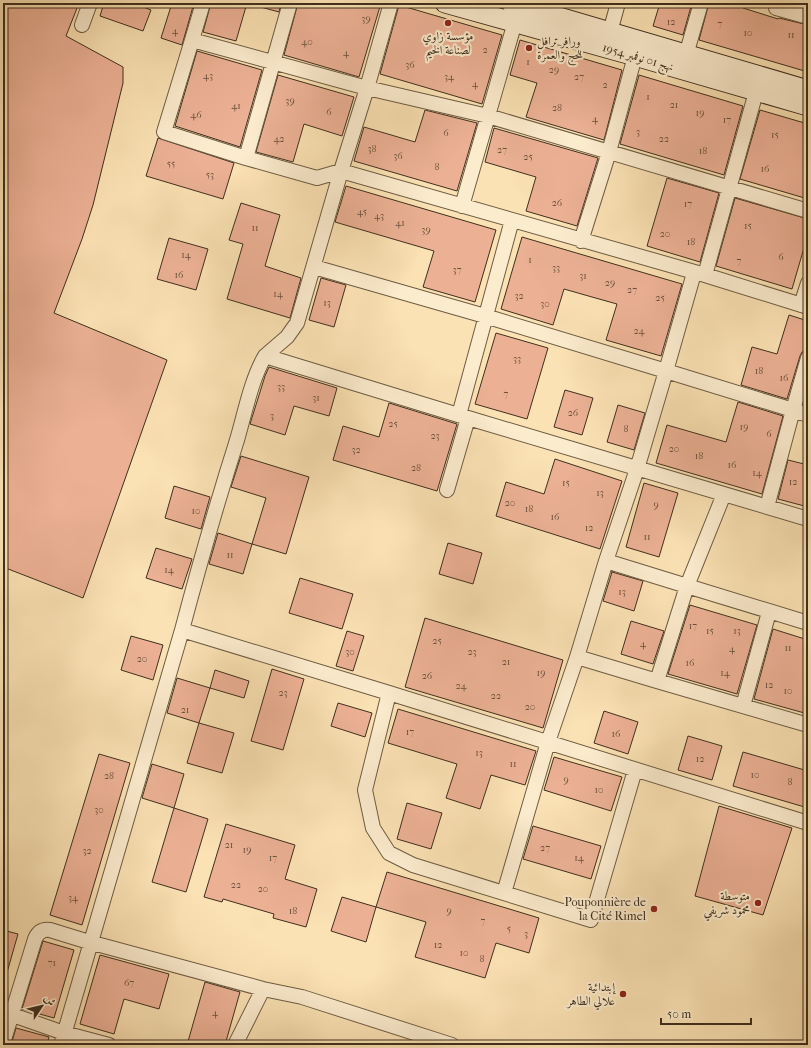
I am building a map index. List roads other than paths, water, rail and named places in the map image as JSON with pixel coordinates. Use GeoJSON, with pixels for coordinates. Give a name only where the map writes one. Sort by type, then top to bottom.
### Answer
{"type":"FeatureCollection","features":[{"type":"Feature","properties":{"kind":"main road","name":"نهج 01 نوفمبر 1954"},"geometry":{"type":"LineString","coordinates":[[445,3],[808,106]]}},
{"type":"Feature","properties":{"kind":"main road","name":"نهج 01 نوفمبر 1954"},"geometry":{"type":"LineString","coordinates":[[511,3],[538,6],[610,32],[808,90]]}},
{"type":"Feature","properties":{"kind":"street"},"geometry":{"type":"LineString","coordinates":[[82,25],[90,3]]}},
{"type":"Feature","properties":{"kind":"street"},"geometry":{"type":"LineString","coordinates":[[203,3],[164,132],[246,158],[317,178],[341,171],[700,274],[805,306],[808,283]]}},
{"type":"Feature","properties":{"kind":"street"},"geometry":{"type":"LineString","coordinates":[[246,158],[290,3]]}},
{"type":"Feature","properties":{"kind":"street"},"geometry":{"type":"LineString","coordinates":[[62,1039],[182,630],[212,519],[244,414],[260,365],[265,356],[287,337],[297,323],[314,268],[318,246],[367,88],[391,3]]}},
{"type":"Feature","properties":{"kind":"street"},"geometry":{"type":"LineString","coordinates":[[610,32],[618,3]]}},
{"type":"Feature","properties":{"kind":"street"},"geometry":{"type":"LineString","coordinates":[[686,55],[701,3]]}},
{"type":"Feature","properties":{"kind":"street"},"geometry":{"type":"LineString","coordinates":[[777,3],[776,8],[808,17]]}},
{"type":"Feature","properties":{"kind":"street"},"geometry":{"type":"LineString","coordinates":[[462,206],[515,22]]}},
{"type":"Feature","properties":{"kind":"street"},"geometry":{"type":"LineString","coordinates":[[192,40],[367,88],[488,116],[808,211]]}},
{"type":"Feature","properties":{"kind":"street"},"geometry":{"type":"LineString","coordinates":[[581,241],[609,152],[635,56]]}},
{"type":"Feature","properties":{"kind":"street"},"geometry":{"type":"LineString","coordinates":[[504,893],[548,742],[577,657],[606,561],[637,469],[666,371],[729,187],[756,92]]}},
{"type":"Feature","properties":{"kind":"street"},"geometry":{"type":"LineString","coordinates":[[447,490],[485,316],[512,220]]}},
{"type":"Feature","properties":{"kind":"street"},"geometry":{"type":"LineString","coordinates":[[314,268],[485,316],[808,415]]}},
{"type":"Feature","properties":{"kind":"street"},"geometry":{"type":"LineString","coordinates":[[265,356],[637,469],[808,519]]}},
{"type":"Feature","properties":{"kind":"street"},"geometry":{"type":"LineString","coordinates":[[767,506],[808,358]]}},
{"type":"Feature","properties":{"kind":"street"},"geometry":{"type":"LineString","coordinates":[[657,681],[687,586],[724,494]]}},
{"type":"Feature","properties":{"kind":"street"},"geometry":{"type":"LineString","coordinates":[[606,561],[808,623]]}},
{"type":"Feature","properties":{"kind":"street"},"geometry":{"type":"LineString","coordinates":[[743,706],[769,612]]}},
{"type":"Feature","properties":{"kind":"street"},"geometry":{"type":"LineString","coordinates":[[182,630],[389,692],[808,823]]}},
{"type":"Feature","properties":{"kind":"street"},"geometry":{"type":"LineString","coordinates":[[577,657],[808,725]]}},
{"type":"Feature","properties":{"kind":"street"},"geometry":{"type":"LineString","coordinates":[[389,692],[365,790],[373,828],[389,854],[413,865],[591,920],[635,770]]}},
{"type":"Feature","properties":{"kind":"street"},"geometry":{"type":"LineString","coordinates":[[3,1043],[7,1013],[35,940],[41,931],[46,929],[263,989],[302,997],[452,1045]]}},
{"type":"Feature","properties":{"kind":"street"},"geometry":{"type":"LineString","coordinates":[[235,1045],[263,989]]}},
{"type":"Feature","properties":{"kind":"street"},"geometry":{"type":"LineString","coordinates":[[7,1013],[62,1039],[109,1045]]}},
{"type":"Feature","properties":{"kind":"place","name":"مؤسسة زاوي لصناعة الخيم"},"geometry":{"type":"Point","coordinates":[448,23]}},
{"type":"Feature","properties":{"kind":"place","name":"ورافر ترافل للحج والعمرة"},"geometry":{"type":"Point","coordinates":[529,48]}},
{"type":"Feature","properties":{"kind":"place","name":"متوسطة محمود شريفي"},"geometry":{"type":"Point","coordinates":[758,903]}},
{"type":"Feature","properties":{"kind":"place","name":"Pouponnière de la Cité Rimel"},"geometry":{"type":"Point","coordinates":[654,909]}},
{"type":"Feature","properties":{"kind":"place","name":"إبتدائية علالي الطاهر"},"geometry":{"type":"Point","coordinates":[623,994]}}]}
